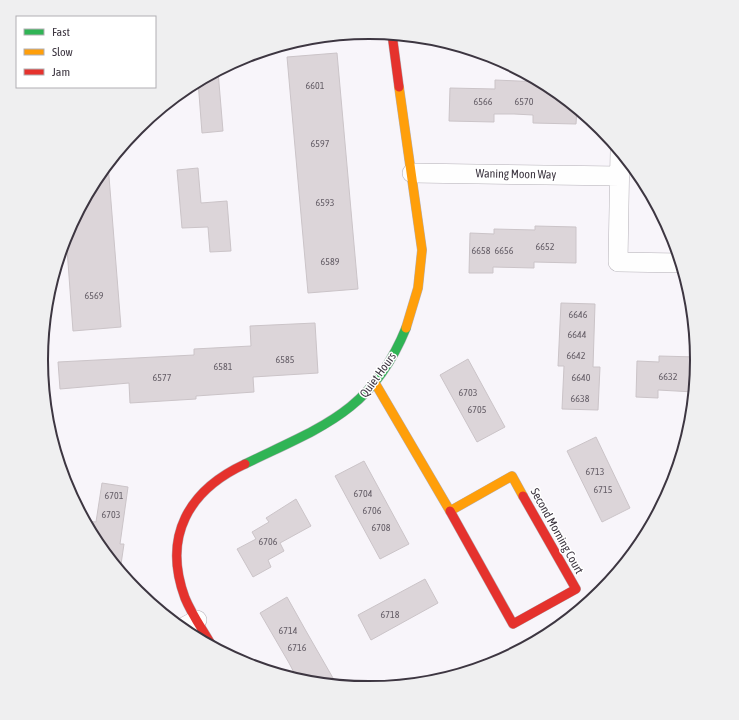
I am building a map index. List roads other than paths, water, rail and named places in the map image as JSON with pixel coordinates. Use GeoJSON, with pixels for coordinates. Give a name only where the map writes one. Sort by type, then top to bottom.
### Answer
{"type":"FeatureCollection","features":[{"type":"Feature","properties":{"kind":"street","name":"Quiet Hours"},"geometry":{"type":"LineString","coordinates":[[189,624],[180,576],[178,553],[180,533],[188,511],[204,490],[224,474],[313,431],[338,417],[358,402],[375,383],[392,357],[403,336],[418,283],[422,258],[412,173],[393,40]]}},
{"type":"Feature","properties":{"kind":"street"},"geometry":{"type":"LineString","coordinates":[[620,160],[618,262],[675,263]]}},
{"type":"Feature","properties":{"kind":"street","name":"Waning Moon Way"},"geometry":{"type":"LineString","coordinates":[[412,173],[620,176]]}},
{"type":"Feature","properties":{"kind":"street","name":"Second Morning Court"},"geometry":{"type":"LineString","coordinates":[[375,383],[514,624],[576,589],[512,476],[450,511]]}}]}
